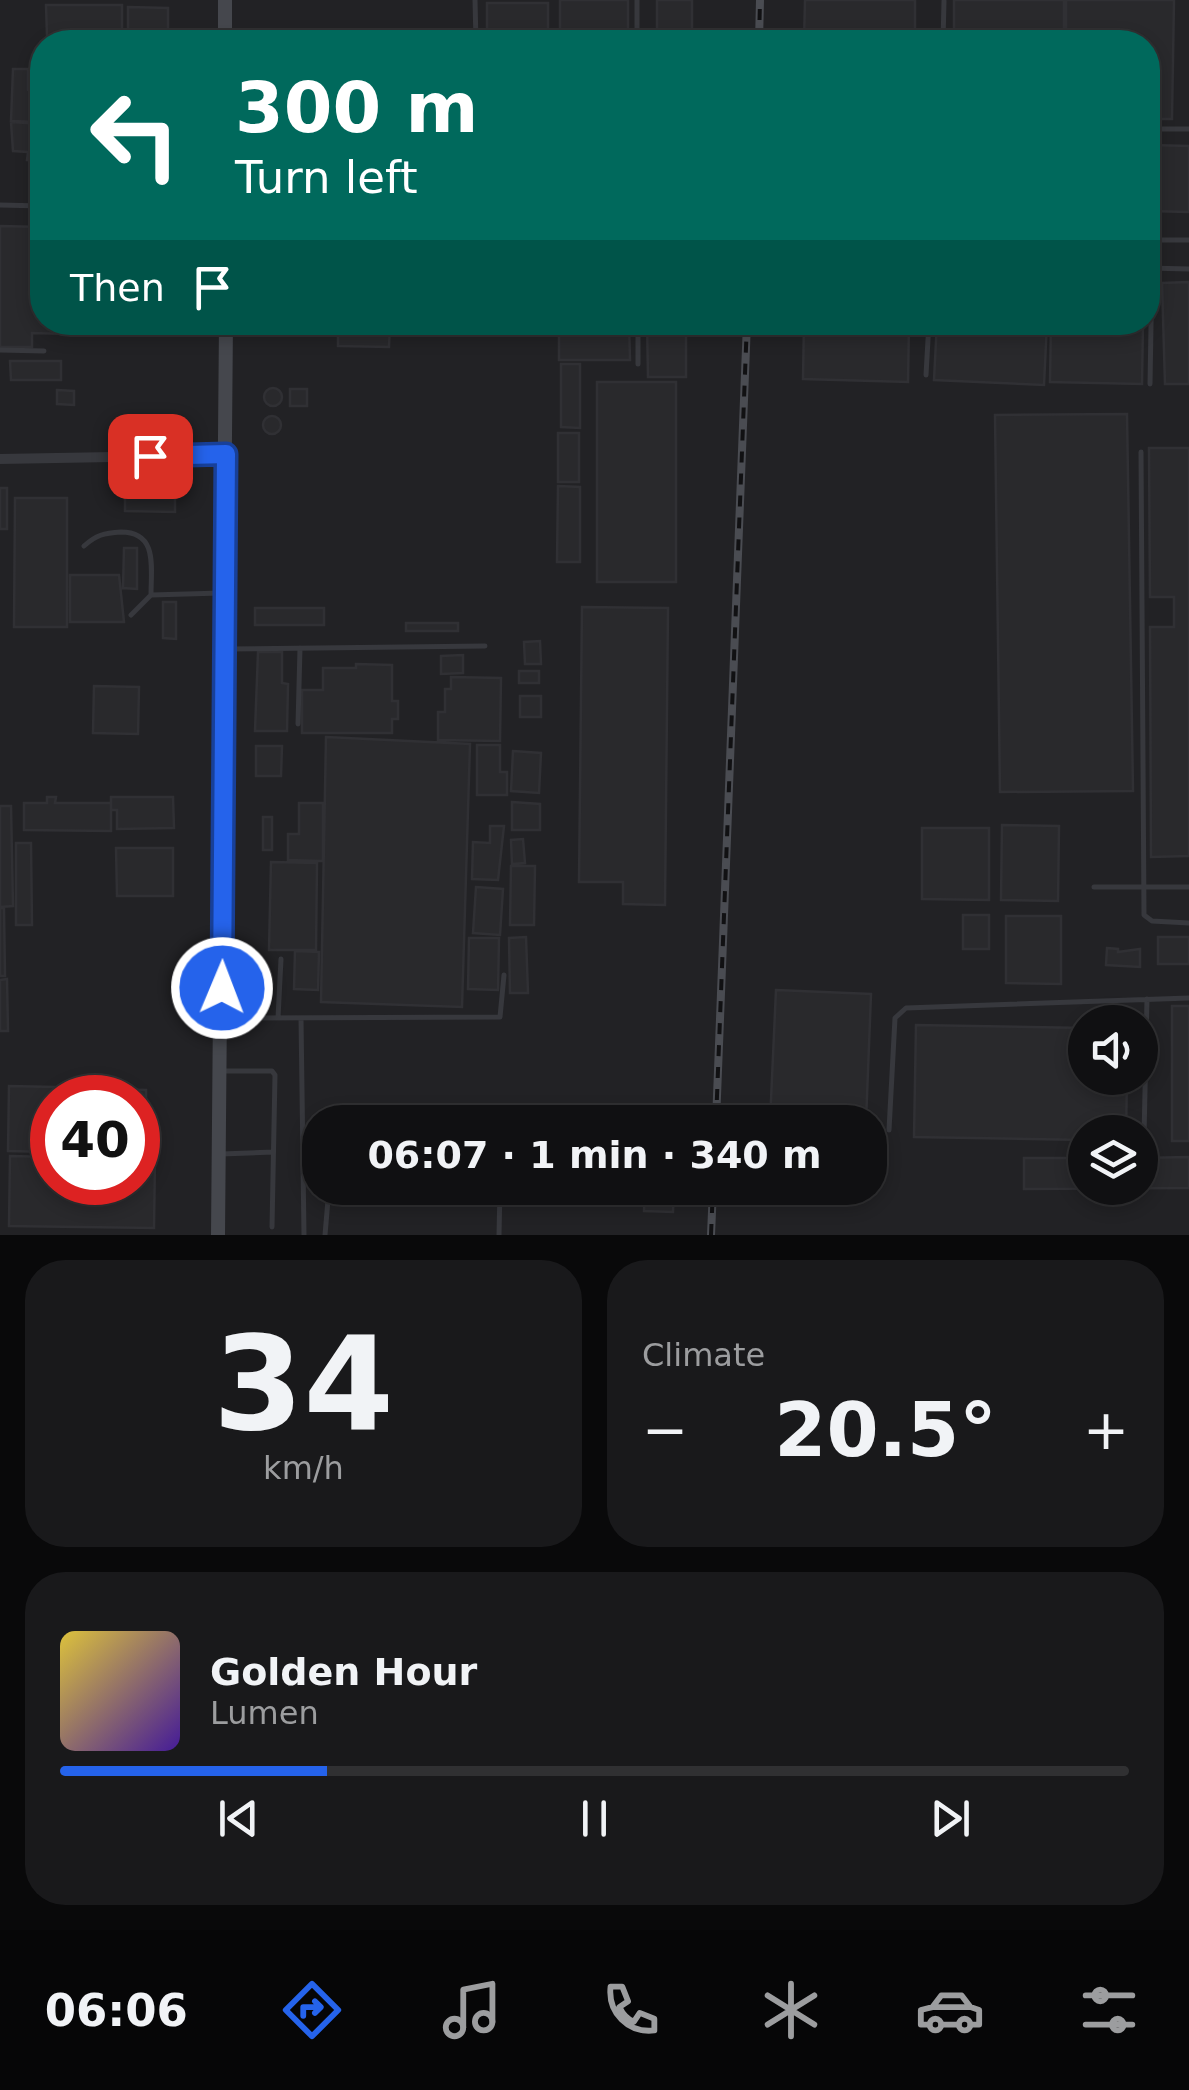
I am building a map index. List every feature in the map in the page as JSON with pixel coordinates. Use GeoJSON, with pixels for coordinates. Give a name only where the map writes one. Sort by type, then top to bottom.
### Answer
{"type":"FeatureCollection","features":[{"type":"Feature","properties":{"kind":"street"},"geometry":{"type":"LineString","coordinates":[[225,0],[225,30]]}},
{"type":"Feature","properties":{"kind":"street"},"geometry":{"type":"LineString","coordinates":[[218,1235],[226,335]]}},
{"type":"Feature","properties":{"kind":"street"},"geometry":{"type":"LineString","coordinates":[[0,459],[226,454]]}},
{"type":"Feature","properties":{"kind":"lane"},"geometry":{"type":"LineString","coordinates":[[475,0],[476,30]]}},
{"type":"Feature","properties":{"kind":"lane"},"geometry":{"type":"LineString","coordinates":[[637,0],[637,30]]}},
{"type":"Feature","properties":{"kind":"lane"},"geometry":{"type":"LineString","coordinates":[[943,30],[944,1]]}},
{"type":"Feature","properties":{"kind":"lane"},"geometry":{"type":"LineString","coordinates":[[1160,129],[1189,129]]}},
{"type":"Feature","properties":{"kind":"lane"},"geometry":{"type":"LineString","coordinates":[[0,205],[30,206]]}},
{"type":"Feature","properties":{"kind":"lane"},"geometry":{"type":"LineString","coordinates":[[1160,240],[1189,240]]}},
{"type":"Feature","properties":{"kind":"lane"},"geometry":{"type":"LineString","coordinates":[[1160,268],[1189,269]]}},
{"type":"Feature","properties":{"kind":"lane"},"geometry":{"type":"LineString","coordinates":[[638,335],[638,364]]}},
{"type":"Feature","properties":{"kind":"lane"},"geometry":{"type":"LineString","coordinates":[[926,374],[928,335]]}},
{"type":"Feature","properties":{"kind":"lane"},"geometry":{"type":"LineString","coordinates":[[1150,335],[1150,384]]}},
{"type":"Feature","properties":{"kind":"lane"},"geometry":{"type":"LineString","coordinates":[[0,350],[44,350]]}},
{"type":"Feature","properties":{"kind":"lane"},"geometry":{"type":"LineString","coordinates":[[1141,452],[1144,888],[1148,919],[1189,923]]}},
{"type":"Feature","properties":{"kind":"lane"},"geometry":{"type":"LineString","coordinates":[[84,546],[96,535],[114,532],[132,532],[145,538],[150,549],[151,595]]}},
{"type":"Feature","properties":{"kind":"lane"},"geometry":{"type":"LineString","coordinates":[[131,615],[151,595],[224,593]]}},
{"type":"Feature","properties":{"kind":"lane"},"geometry":{"type":"LineString","coordinates":[[224,649],[485,646]]}},
{"type":"Feature","properties":{"kind":"lane"},"geometry":{"type":"LineString","coordinates":[[298,724],[300,648]]}},
{"type":"Feature","properties":{"kind":"lane"},"geometry":{"type":"LineString","coordinates":[[1094,888],[1189,888]]}},
{"type":"Feature","properties":{"kind":"lane"},"geometry":{"type":"LineString","coordinates":[[278,1018],[281,959]]}},
{"type":"Feature","properties":{"kind":"lane"},"geometry":{"type":"LineString","coordinates":[[222,1018],[500,1016],[504,975]]}},
{"type":"Feature","properties":{"kind":"lane"},"geometry":{"type":"LineString","coordinates":[[889,1130],[895,1018],[906,1008],[1189,998]]}},
{"type":"Feature","properties":{"kind":"lane"},"geometry":{"type":"LineString","coordinates":[[1144,1115],[1147,999]]}},
{"type":"Feature","properties":{"kind":"lane"},"geometry":{"type":"LineString","coordinates":[[301,1018],[302,1105]]}},
{"type":"Feature","properties":{"kind":"lane"},"geometry":{"type":"LineString","coordinates":[[221,1071],[274,1072],[272,1227]]}},
{"type":"Feature","properties":{"kind":"lane"},"geometry":{"type":"LineString","coordinates":[[220,1154],[273,1152]]}},
{"type":"Feature","properties":{"kind":"lane"},"geometry":{"type":"LineString","coordinates":[[304,1205],[304,1235]]}},
{"type":"Feature","properties":{"kind":"lane"},"geometry":{"type":"LineString","coordinates":[[325,1235],[328,1205]]}},
{"type":"Feature","properties":{"kind":"lane"},"geometry":{"type":"LineString","coordinates":[[499,1235],[500,1205]]}},
{"type":"Feature","properties":{"kind":"shaded area"},"geometry":{"type":"Polygon","coordinates":[[[0,0],[1189,0],[1189,1235],[0,1235],[0,0]]]}},
{"type":"Feature","properties":{"kind":"building"},"geometry":{"type":"Polygon","coordinates":[[[560,0],[628,0],[628,30],[560,30],[560,0]]]}},
{"type":"Feature","properties":{"kind":"building"},"geometry":{"type":"Polygon","coordinates":[[[657,0],[692,0],[692,30],[657,30],[657,0]]]}},
{"type":"Feature","properties":{"kind":"building"},"geometry":{"type":"Polygon","coordinates":[[[805,0],[915,0],[915,30],[804,30],[805,0]]]}},
{"type":"Feature","properties":{"kind":"building"},"geometry":{"type":"Polygon","coordinates":[[[954,0],[1064,0],[1064,30],[954,30],[954,0]]]}},
{"type":"Feature","properties":{"kind":"building"},"geometry":{"type":"Polygon","coordinates":[[[1066,0],[1174,0],[1172,119],[1160,119],[1160,30],[1066,30],[1066,0]]]}},
{"type":"Feature","properties":{"kind":"building"},"geometry":{"type":"Polygon","coordinates":[[[487,3],[548,3],[548,30],[487,30],[487,3]]]}},
{"type":"Feature","properties":{"kind":"building"},"geometry":{"type":"Polygon","coordinates":[[[46,5],[122,5],[122,30],[47,30],[46,5]]]}},
{"type":"Feature","properties":{"kind":"building"},"geometry":{"type":"Polygon","coordinates":[[[128,7],[168,8],[168,30],[128,29],[128,7]]]}},
{"type":"Feature","properties":{"kind":"building"},"geometry":{"type":"Polygon","coordinates":[[[13,69],[28,69],[30,122],[11,121],[13,69]]]}},
{"type":"Feature","properties":{"kind":"building"},"geometry":{"type":"Polygon","coordinates":[[[11,122],[30,123],[30,160],[28,152],[13,151],[11,122]]]}},
{"type":"Feature","properties":{"kind":"building"},"geometry":{"type":"Polygon","coordinates":[[[1160,145],[1189,146],[1189,212],[1160,211],[1160,145]]]}},
{"type":"Feature","properties":{"kind":"building"},"geometry":{"type":"Polygon","coordinates":[[[0,226],[30,227],[32,347],[0,347],[0,226]]]}},
{"type":"Feature","properties":{"kind":"building"},"geometry":{"type":"Polygon","coordinates":[[[1189,282],[1189,384],[1165,384],[1162,283],[1189,282]]]}},
{"type":"Feature","properties":{"kind":"building"},"geometry":{"type":"Polygon","coordinates":[[[338,335],[389,335],[389,347],[338,346],[338,335]]]}},
{"type":"Feature","properties":{"kind":"building"},"geometry":{"type":"Polygon","coordinates":[[[559,335],[629,335],[630,360],[559,360],[559,335]]]}},
{"type":"Feature","properties":{"kind":"building"},"geometry":{"type":"Polygon","coordinates":[[[647,335],[686,335],[686,377],[648,377],[647,335]]]}},
{"type":"Feature","properties":{"kind":"building"},"geometry":{"type":"Polygon","coordinates":[[[804,335],[909,335],[908,382],[803,379],[804,335]]]}},
{"type":"Feature","properties":{"kind":"building"},"geometry":{"type":"Polygon","coordinates":[[[936,335],[1046,335],[1044,385],[934,380],[936,335]]]}},
{"type":"Feature","properties":{"kind":"building"},"geometry":{"type":"Polygon","coordinates":[[[1051,335],[1143,335],[1142,384],[1050,382],[1051,335]]]}},
{"type":"Feature","properties":{"kind":"building"},"geometry":{"type":"Polygon","coordinates":[[[10,361],[61,361],[61,380],[11,380],[10,361]]]}},
{"type":"Feature","properties":{"kind":"building"},"geometry":{"type":"Polygon","coordinates":[[[561,364],[580,364],[580,428],[561,427],[561,364]]]}},
{"type":"Feature","properties":{"kind":"building"},"geometry":{"type":"Polygon","coordinates":[[[597,382],[676,382],[676,582],[597,582],[597,382]]]}},
{"type":"Feature","properties":{"kind":"building"},"geometry":{"type":"Polygon","coordinates":[[[273,388],[282,397],[273,406],[264,397],[273,388]]]}},
{"type":"Feature","properties":{"kind":"building"},"geometry":{"type":"Polygon","coordinates":[[[290,389],[307,389],[307,406],[290,406],[290,389]]]}},
{"type":"Feature","properties":{"kind":"building"},"geometry":{"type":"Polygon","coordinates":[[[57,390],[74,391],[74,405],[57,404],[57,390]]]}},
{"type":"Feature","properties":{"kind":"building"},"geometry":{"type":"Polygon","coordinates":[[[1127,414],[1133,791],[1000,792],[995,415],[1127,414]]]}},
{"type":"Feature","properties":{"kind":"building"},"geometry":{"type":"Polygon","coordinates":[[[272,416],[281,425],[272,434],[263,425],[272,416]]]}},
{"type":"Feature","properties":{"kind":"building"},"geometry":{"type":"Polygon","coordinates":[[[558,433],[579,433],[579,482],[558,482],[558,433]]]}},
{"type":"Feature","properties":{"kind":"building"},"geometry":{"type":"Polygon","coordinates":[[[1149,448],[1189,448],[1189,856],[1151,857],[1150,627],[1174,627],[1174,597],[1150,597],[1149,448]]]}},
{"type":"Feature","properties":{"kind":"building"},"geometry":{"type":"Polygon","coordinates":[[[558,486],[580,487],[580,562],[557,562],[558,486]]]}},
{"type":"Feature","properties":{"kind":"building"},"geometry":{"type":"Polygon","coordinates":[[[0,488],[7,488],[7,529],[0,529],[0,488]]]}},
{"type":"Feature","properties":{"kind":"building"},"geometry":{"type":"Polygon","coordinates":[[[125,488],[175,489],[175,512],[125,511],[125,488]]]}},
{"type":"Feature","properties":{"kind":"building"},"geometry":{"type":"Polygon","coordinates":[[[15,498],[67,498],[67,627],[14,627],[15,498]]]}},
{"type":"Feature","properties":{"kind":"building"},"geometry":{"type":"Polygon","coordinates":[[[124,548],[137,548],[137,589],[123,588],[124,548]]]}},
{"type":"Feature","properties":{"kind":"building"},"geometry":{"type":"Polygon","coordinates":[[[70,575],[119,575],[124,622],[70,622],[70,575]]]}},
{"type":"Feature","properties":{"kind":"building"},"geometry":{"type":"Polygon","coordinates":[[[163,602],[176,602],[176,639],[163,638],[163,602]]]}},
{"type":"Feature","properties":{"kind":"building"},"geometry":{"type":"Polygon","coordinates":[[[582,607],[668,608],[665,905],[623,904],[623,882],[579,882],[582,607]]]}},
{"type":"Feature","properties":{"kind":"building"},"geometry":{"type":"Polygon","coordinates":[[[255,608],[324,608],[324,625],[255,625],[255,608]]]}},
{"type":"Feature","properties":{"kind":"building"},"geometry":{"type":"Polygon","coordinates":[[[406,623],[458,623],[458,631],[406,631],[406,623]]]}},
{"type":"Feature","properties":{"kind":"building"},"geometry":{"type":"Polygon","coordinates":[[[540,641],[541,664],[525,664],[524,642],[540,641]]]}},
{"type":"Feature","properties":{"kind":"building"},"geometry":{"type":"Polygon","coordinates":[[[258,652],[282,652],[282,683],[288,684],[287,731],[255,731],[258,652]]]}},
{"type":"Feature","properties":{"kind":"building"},"geometry":{"type":"Polygon","coordinates":[[[463,655],[463,673],[441,674],[441,656],[463,655]]]}},
{"type":"Feature","properties":{"kind":"building"},"geometry":{"type":"Polygon","coordinates":[[[356,664],[392,665],[392,701],[398,701],[398,719],[392,719],[392,733],[302,733],[302,690],[323,690],[323,668],[356,668],[356,664]]]}},
{"type":"Feature","properties":{"kind":"building"},"geometry":{"type":"Polygon","coordinates":[[[519,671],[539,671],[539,683],[519,683],[519,671]]]}},
{"type":"Feature","properties":{"kind":"building"},"geometry":{"type":"Polygon","coordinates":[[[451,677],[501,678],[500,741],[438,740],[438,712],[445,712],[445,689],[451,689],[451,677]]]}},
{"type":"Feature","properties":{"kind":"building"},"geometry":{"type":"Polygon","coordinates":[[[94,686],[139,687],[138,734],[93,733],[94,686]]]}},
{"type":"Feature","properties":{"kind":"building"},"geometry":{"type":"Polygon","coordinates":[[[520,696],[541,696],[541,717],[520,717],[520,696]]]}},
{"type":"Feature","properties":{"kind":"building"},"geometry":{"type":"Polygon","coordinates":[[[326,737],[470,744],[462,1007],[321,1002],[326,737]]]}},
{"type":"Feature","properties":{"kind":"building"},"geometry":{"type":"Polygon","coordinates":[[[477,745],[500,745],[500,772],[507,772],[507,795],[477,795],[477,745]]]}},
{"type":"Feature","properties":{"kind":"building"},"geometry":{"type":"Polygon","coordinates":[[[256,746],[282,746],[281,776],[256,776],[256,746]]]}},
{"type":"Feature","properties":{"kind":"building"},"geometry":{"type":"Polygon","coordinates":[[[513,751],[541,753],[539,793],[511,791],[513,751]]]}},
{"type":"Feature","properties":{"kind":"building"},"geometry":{"type":"Polygon","coordinates":[[[47,797],[56,797],[55,803],[111,803],[111,831],[24,830],[24,803],[47,803],[47,797]]]}},
{"type":"Feature","properties":{"kind":"building"},"geometry":{"type":"Polygon","coordinates":[[[111,797],[173,797],[174,828],[117,829],[117,810],[111,810],[111,797]]]}},
{"type":"Feature","properties":{"kind":"building"},"geometry":{"type":"Polygon","coordinates":[[[512,802],[540,804],[540,830],[512,830],[512,802]]]}},
{"type":"Feature","properties":{"kind":"building"},"geometry":{"type":"Polygon","coordinates":[[[299,803],[323,803],[323,861],[288,860],[288,834],[299,834],[299,803]]]}},
{"type":"Feature","properties":{"kind":"building"},"geometry":{"type":"Polygon","coordinates":[[[0,806],[11,806],[13,906],[0,907],[0,806]]]}},
{"type":"Feature","properties":{"kind":"building"},"geometry":{"type":"Polygon","coordinates":[[[263,817],[272,817],[272,850],[263,850],[263,817]]]}},
{"type":"Feature","properties":{"kind":"building"},"geometry":{"type":"Polygon","coordinates":[[[1002,825],[1059,826],[1058,901],[1001,900],[1002,825]]]}},
{"type":"Feature","properties":{"kind":"building"},"geometry":{"type":"Polygon","coordinates":[[[490,826],[504,826],[498,880],[472,879],[473,842],[490,843],[490,826]]]}},
{"type":"Feature","properties":{"kind":"building"},"geometry":{"type":"Polygon","coordinates":[[[922,828],[989,828],[989,900],[922,899],[922,828]]]}},
{"type":"Feature","properties":{"kind":"building"},"geometry":{"type":"Polygon","coordinates":[[[523,839],[525,863],[512,864],[511,840],[523,839]]]}},
{"type":"Feature","properties":{"kind":"building"},"geometry":{"type":"Polygon","coordinates":[[[16,843],[31,843],[32,925],[16,925],[16,843]]]}},
{"type":"Feature","properties":{"kind":"building"},"geometry":{"type":"Polygon","coordinates":[[[116,848],[173,848],[173,896],[117,896],[116,848]]]}},
{"type":"Feature","properties":{"kind":"building"},"geometry":{"type":"Polygon","coordinates":[[[271,862],[317,863],[316,950],[269,950],[271,862]]]}},
{"type":"Feature","properties":{"kind":"building"},"geometry":{"type":"Polygon","coordinates":[[[511,866],[535,866],[534,925],[510,925],[511,866]]]}},
{"type":"Feature","properties":{"kind":"building"},"geometry":{"type":"Polygon","coordinates":[[[476,887],[503,889],[500,935],[473,933],[476,887]]]}},
{"type":"Feature","properties":{"kind":"building"},"geometry":{"type":"Polygon","coordinates":[[[0,908],[4,908],[5,976],[0,976],[0,908]]]}},
{"type":"Feature","properties":{"kind":"building"},"geometry":{"type":"Polygon","coordinates":[[[963,915],[989,915],[989,949],[963,949],[963,915]]]}},
{"type":"Feature","properties":{"kind":"building"},"geometry":{"type":"Polygon","coordinates":[[[1006,916],[1061,916],[1061,984],[1006,983],[1006,916]]]}},
{"type":"Feature","properties":{"kind":"building"},"geometry":{"type":"Polygon","coordinates":[[[526,937],[528,993],[510,993],[509,938],[526,937]]]}},
{"type":"Feature","properties":{"kind":"building"},"geometry":{"type":"Polygon","coordinates":[[[1158,937],[1189,937],[1189,964],[1158,964],[1158,937]]]}},
{"type":"Feature","properties":{"kind":"building"},"geometry":{"type":"Polygon","coordinates":[[[469,938],[499,938],[498,990],[468,989],[469,938]]]}},
{"type":"Feature","properties":{"kind":"building"},"geometry":{"type":"Polygon","coordinates":[[[1107,948],[1118,952],[1140,949],[1140,967],[1106,965],[1107,948]]]}},
{"type":"Feature","properties":{"kind":"building"},"geometry":{"type":"Polygon","coordinates":[[[295,951],[319,952],[318,990],[294,989],[295,951]]]}},
{"type":"Feature","properties":{"kind":"building"},"geometry":{"type":"Polygon","coordinates":[[[7,979],[8,1031],[0,1031],[0,980],[7,979]]]}},
{"type":"Feature","properties":{"kind":"building"},"geometry":{"type":"Polygon","coordinates":[[[776,990],[871,994],[867,1105],[771,1105],[776,990]]]}},
{"type":"Feature","properties":{"kind":"building"},"geometry":{"type":"Polygon","coordinates":[[[1172,1006],[1189,1006],[1189,1141],[1172,1141],[1172,1006]]]}},
{"type":"Feature","properties":{"kind":"building"},"geometry":{"type":"Polygon","coordinates":[[[916,1025],[1068,1028],[1068,1095],[1127,1095],[1126,1115],[1068,1115],[1068,1140],[914,1137],[916,1025]]]}},
{"type":"Feature","properties":{"kind":"building"},"geometry":{"type":"Polygon","coordinates":[[[9,1086],[30,1086],[30,1152],[8,1151],[9,1086]]]}},
{"type":"Feature","properties":{"kind":"building"},"geometry":{"type":"Polygon","coordinates":[[[10,1156],[30,1156],[30,1205],[154,1205],[154,1228],[9,1226],[10,1156]]]}},
{"type":"Feature","properties":{"kind":"building"},"geometry":{"type":"Polygon","coordinates":[[[1189,1157],[1189,1188],[1158,1188],[1158,1158],[1189,1157]]]}},
{"type":"Feature","properties":{"kind":"building"},"geometry":{"type":"Polygon","coordinates":[[[1024,1158],[1068,1158],[1068,1189],[1024,1189],[1024,1158]]]}},
{"type":"Feature","properties":{"kind":"building"},"geometry":{"type":"Polygon","coordinates":[[[644,1205],[673,1205],[673,1212],[644,1211],[644,1205]]]}},
{"type":"Feature","properties":{"kind":"railway"},"geometry":{"type":"LineString","coordinates":[[759,30],[760,0]]}},
{"type":"Feature","properties":{"kind":"railway"},"geometry":{"type":"LineString","coordinates":[[717,1105],[746,335]]}},
{"type":"Feature","properties":{"kind":"railway"},"geometry":{"type":"LineString","coordinates":[[711,1235],[712,1205]]}},
{"type":"Feature","properties":{"kind":"route"},"geometry":{"type":"LineString","coordinates":[[150,456],[226,454],[222,988]]}}]}
